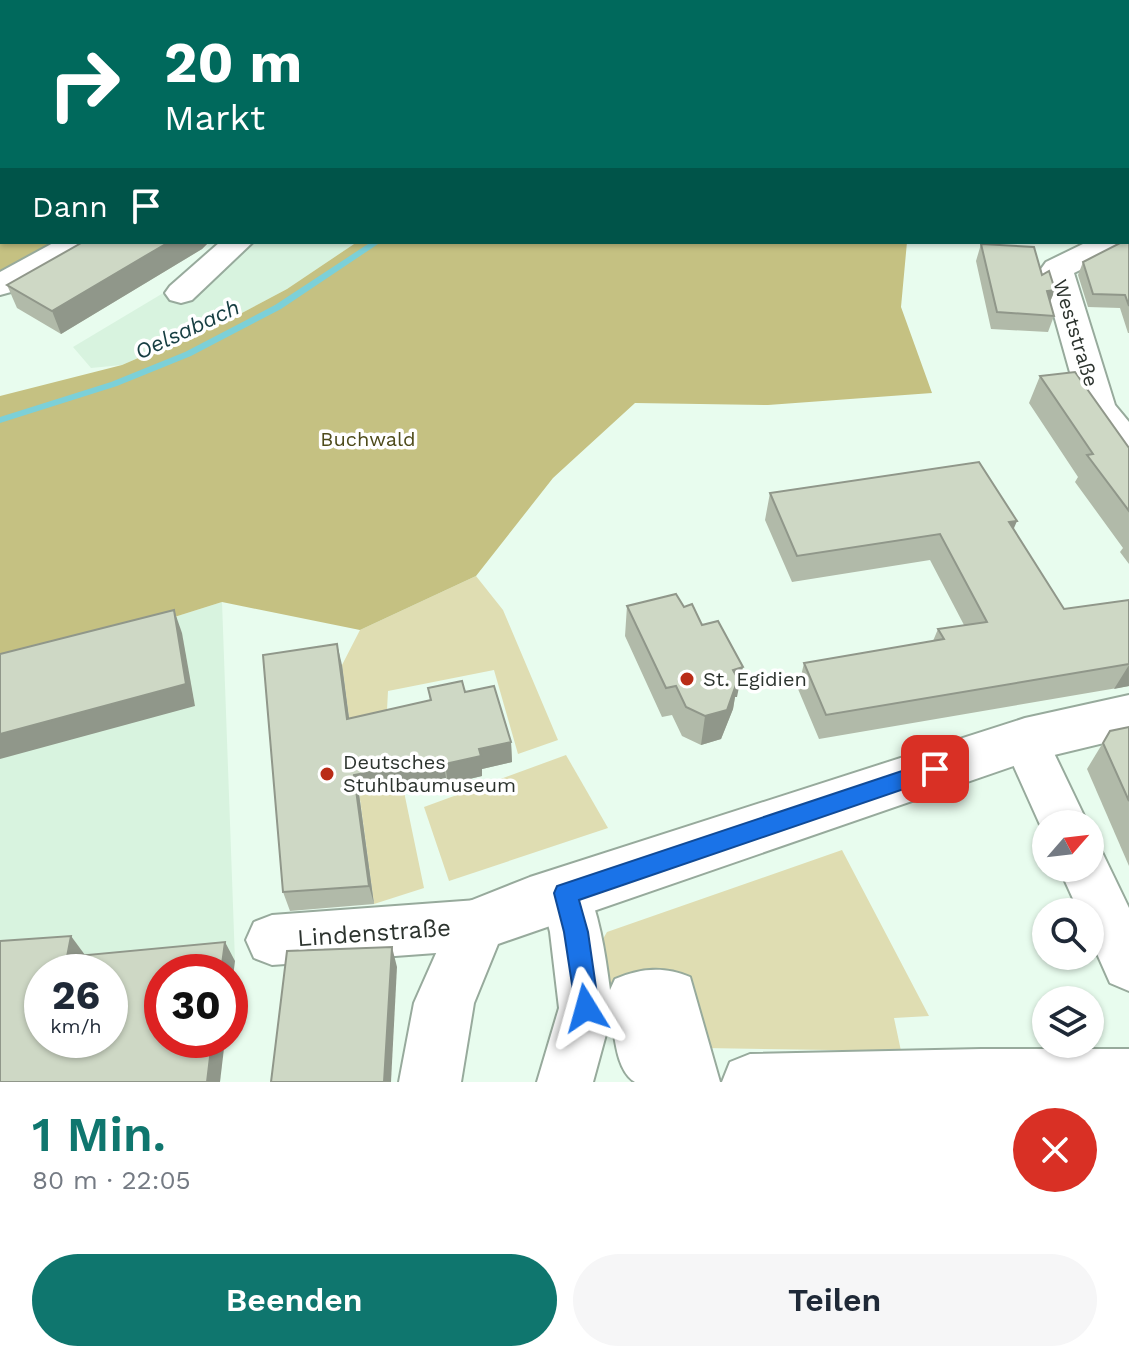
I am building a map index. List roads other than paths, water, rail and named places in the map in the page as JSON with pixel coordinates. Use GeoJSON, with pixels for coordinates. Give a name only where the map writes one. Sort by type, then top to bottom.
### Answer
{"type":"FeatureCollection","features":[{"type":"Feature","properties":{"kind":"main road","name":"Lindenstraße"},"geometry":{"type":"LineString","coordinates":[[430,1082],[444,1003],[477,925],[1025,740],[1129,716]]}},
{"type":"Feature","properties":{"kind":"street"},"geometry":{"type":"LineString","coordinates":[[0,285],[74,244]]}},
{"type":"Feature","properties":{"kind":"street"},"geometry":{"type":"LineString","coordinates":[[181,293],[236,244]]}},
{"type":"Feature","properties":{"kind":"street","name":"Weststraße"},"geometry":{"type":"LineString","coordinates":[[1107,244],[1057,269],[1098,408],[1129,447]]}},
{"type":"Feature","properties":{"kind":"street"},"geometry":{"type":"LineString","coordinates":[[1025,740],[1058,810]]}},
{"type":"Feature","properties":{"kind":"street"},"geometry":{"type":"LineString","coordinates":[[1090,882],[1129,965]]}},
{"type":"Feature","properties":{"kind":"street"},"geometry":{"type":"LineString","coordinates":[[548,899],[576,932],[586,1008],[565,1082]]}},
{"type":"Feature","properties":{"kind":"street","name":"Lindenstraße"},"geometry":{"type":"LineString","coordinates":[[272,940],[477,925]]}},
{"type":"Feature","properties":{"kind":"street"},"geometry":{"type":"LineString","coordinates":[[750,1082],[1129,1077]]}},
{"type":"Feature","properties":{"kind":"waterway","name":"Oelsabach"},"geometry":{"type":"LineString","coordinates":[[0,420],[114,384],[188,354],[278,307],[374,244]]}},
{"type":"Feature","properties":{"kind":"place","name":"St. Egidien"},"geometry":{"type":"Point","coordinates":[687,679]}},
{"type":"Feature","properties":{"kind":"place","name":"Deutsches Stuhlbaumuseum"},"geometry":{"type":"Point","coordinates":[327,774]}},
{"type":"Feature","properties":{"kind":"park label","name":"Buchwald"},"geometry":{"type":"Point","coordinates":[368,439]}}]}
